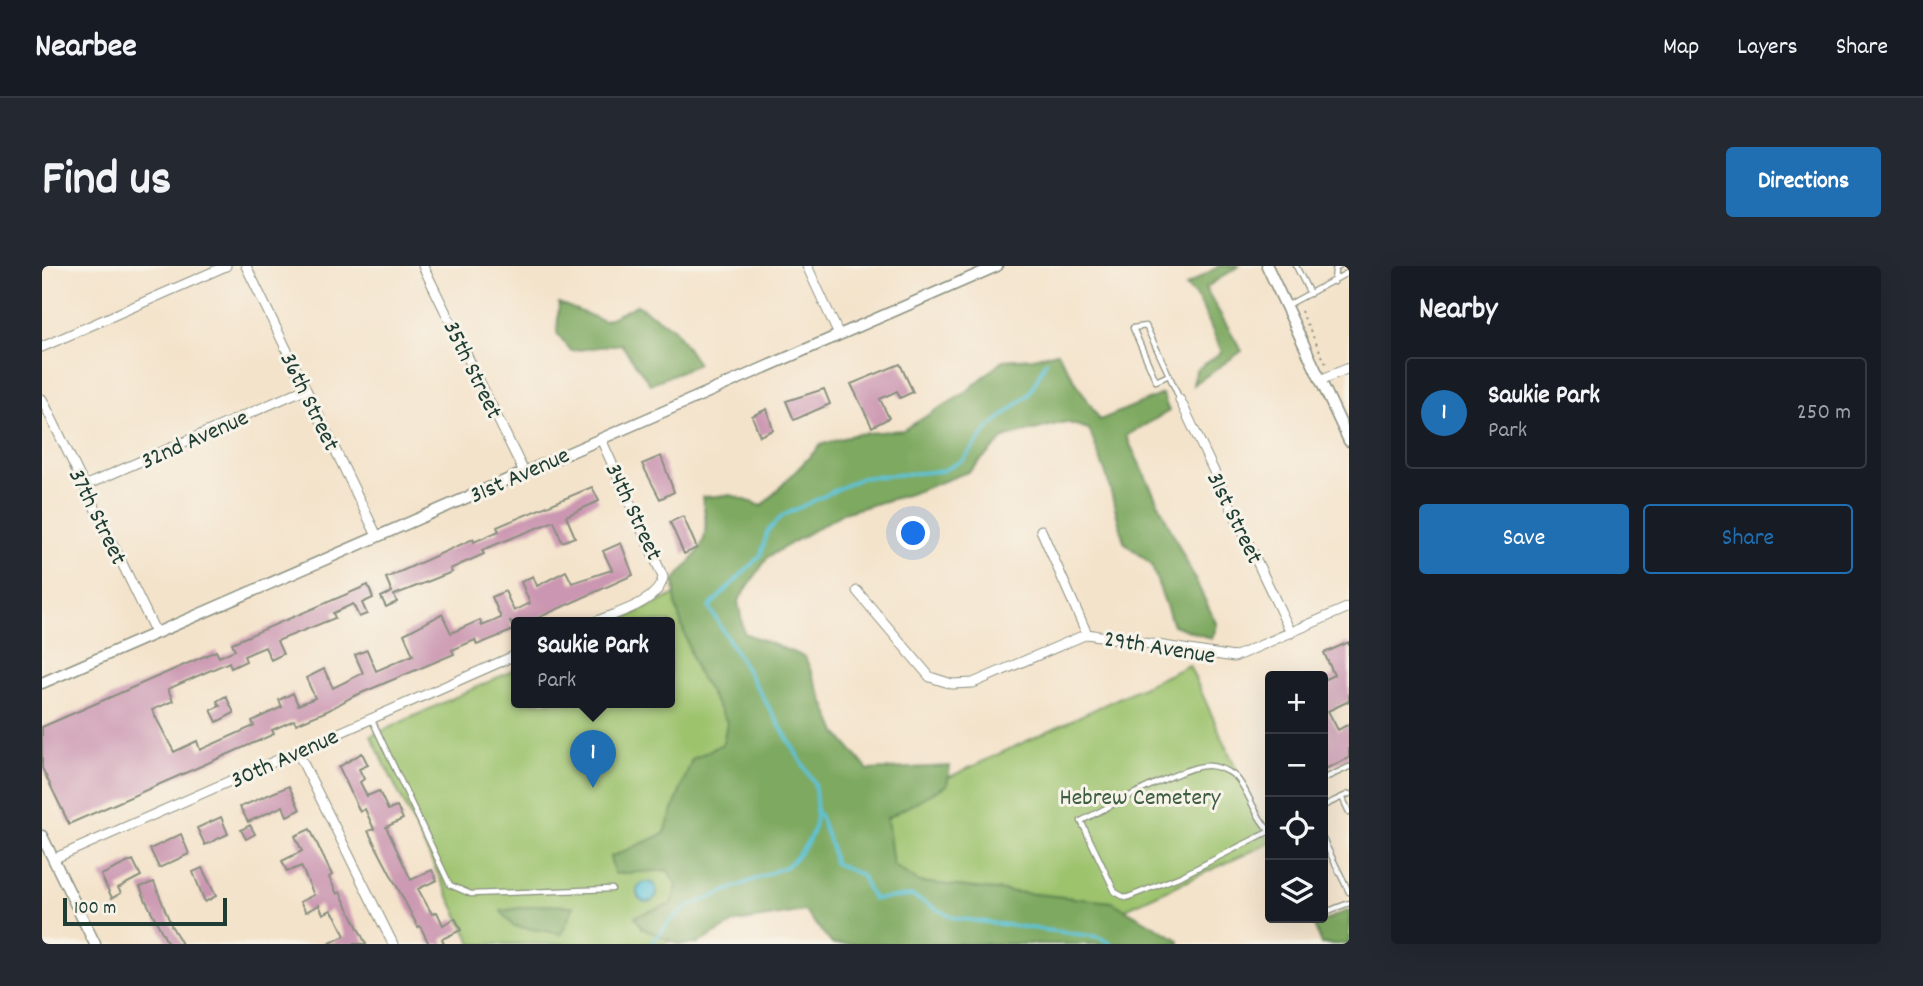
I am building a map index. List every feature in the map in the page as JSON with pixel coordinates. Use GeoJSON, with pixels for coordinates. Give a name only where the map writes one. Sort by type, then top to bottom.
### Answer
{"type":"FeatureCollection","features":[{"type":"Feature","properties":{"kind":"street"},"geometry":{"type":"LineString","coordinates":[[42,347],[226,266]]}},
{"type":"Feature","properties":{"kind":"street","name":"36th Street"},"geometry":{"type":"LineString","coordinates":[[246,266],[377,536]]}},
{"type":"Feature","properties":{"kind":"street","name":"35th Street"},"geometry":{"type":"LineString","coordinates":[[424,266],[524,472]]}},
{"type":"Feature","properties":{"kind":"street"},"geometry":{"type":"LineString","coordinates":[[807,266],[839,335]]}},
{"type":"Feature","properties":{"kind":"street","name":"31st Avenue"},"geometry":{"type":"LineString","coordinates":[[42,682],[997,266]]}},
{"type":"Feature","properties":{"kind":"street"},"geometry":{"type":"LineString","coordinates":[[1267,266],[1291,304],[1349,441]]}},
{"type":"Feature","properties":{"kind":"street"},"geometry":{"type":"LineString","coordinates":[[1321,380],[1349,368]]}},
{"type":"Feature","properties":{"kind":"street","name":"32nd Avenue"},"geometry":{"type":"LineString","coordinates":[[84,486],[305,389]]}},
{"type":"Feature","properties":{"kind":"street","name":"37th Street"},"geometry":{"type":"LineString","coordinates":[[42,399],[156,633]]}},
{"type":"Feature","properties":{"kind":"street","name":"31st Street"},"geometry":{"type":"LineString","coordinates":[[1180,400],[1292,634]]}},
{"type":"Feature","properties":{"kind":"street","name":"34th Street"},"geometry":{"type":"LineString","coordinates":[[601,439],[661,567],[662,584],[642,602],[607,617]]}},
{"type":"Feature","properties":{"kind":"street"},"geometry":{"type":"LineString","coordinates":[[857,591],[930,677],[952,684],[973,683],[1087,634],[1041,530]]}},
{"type":"Feature","properties":{"kind":"street","name":"29th Avenue"},"geometry":{"type":"LineString","coordinates":[[1087,634],[1234,657],[1349,607]]}},
{"type":"Feature","properties":{"kind":"street","name":"30th Avenue"},"geometry":{"type":"LineString","coordinates":[[53,859],[511,657]]}},
{"type":"Feature","properties":{"kind":"street"},"geometry":{"type":"LineString","coordinates":[[297,751],[393,944]]}},
{"type":"Feature","properties":{"kind":"street"},"geometry":{"type":"LineString","coordinates":[[42,836],[95,944]]}},
{"type":"Feature","properties":{"kind":"lane"},"geometry":{"type":"LineString","coordinates":[[1296,266],[1310,294]]}},
{"type":"Feature","properties":{"kind":"lane"},"geometry":{"type":"LineString","coordinates":[[1334,282],[1335,270],[1339,266]]}},
{"type":"Feature","properties":{"kind":"lane"},"geometry":{"type":"LineString","coordinates":[[1291,304],[1349,272]]}},
{"type":"Feature","properties":{"kind":"lane"},"geometry":{"type":"LineString","coordinates":[[1169,375],[1156,381],[1133,328],[1146,326],[1169,375],[1180,400]]}},
{"type":"Feature","properties":{"kind":"lane"},"geometry":{"type":"LineString","coordinates":[[371,719],[450,885],[471,894],[611,889]]}},
{"type":"Feature","properties":{"kind":"lane"},"geometry":{"type":"LineString","coordinates":[[1209,765],[1224,770],[1239,780],[1249,803],[1270,831],[1181,876],[1126,898],[1115,892],[1081,821],[1186,771],[1209,765]]}},
{"type":"Feature","properties":{"kind":"lane"},"geometry":{"type":"LineString","coordinates":[[1328,777],[1349,767]]}},
{"type":"Feature","properties":{"kind":"lane"},"geometry":{"type":"LineString","coordinates":[[1328,804],[1349,794]]}},
{"type":"Feature","properties":{"kind":"lane"},"geometry":{"type":"LineString","coordinates":[[1342,797],[1349,812]]}},
{"type":"Feature","properties":{"kind":"lane"},"geometry":{"type":"LineString","coordinates":[[1328,849],[1349,892]]}},
{"type":"Feature","properties":{"kind":"lane"},"geometry":{"type":"LineString","coordinates":[[1328,911],[1349,903]]}},
{"type":"Feature","properties":{"kind":"path"},"geometry":{"type":"LineString","coordinates":[[1291,304],[1328,367]]}},
{"type":"Feature","properties":{"kind":"green space"},"geometry":{"type":"Polygon","coordinates":[[[1219,266],[1239,266],[1205,288],[1242,351],[1193,385],[1196,370],[1222,352],[1199,300],[1186,286],[1219,266]]]}},
{"type":"Feature","properties":{"kind":"green space"},"geometry":{"type":"Polygon","coordinates":[[[559,303],[604,321],[637,305],[674,329],[698,364],[650,384],[621,344],[571,351],[557,333],[559,303]]]}},
{"type":"Feature","properties":{"kind":"green space"},"geometry":{"type":"Polygon","coordinates":[[[1057,352],[1100,420],[1162,394],[1169,411],[1126,436],[1217,625],[1212,639],[1173,625],[1151,564],[1124,542],[1107,477],[1089,429],[1065,422],[1006,437],[968,472],[910,494],[843,513],[768,557],[738,601],[744,633],[805,657],[837,733],[868,770],[950,766],[947,785],[887,818],[893,865],[919,882],[1112,902],[1179,940],[1179,944],[832,944],[805,911],[736,922],[697,944],[678,944],[642,928],[635,916],[671,904],[677,886],[668,870],[615,874],[610,857],[664,834],[692,759],[723,744],[727,722],[696,670],[676,607],[674,581],[698,552],[705,535],[702,497],[731,495],[762,506],[821,445],[856,434],[903,430],[965,393],[1003,360],[1033,358],[1057,352]]]}},
{"type":"Feature","properties":{"kind":"green space","name":"Hebrew Cemetery"},"geometry":{"type":"Polygon","coordinates":[[[693,586],[815,840],[1189,665],[1265,832],[1265,845],[1049,944],[827,866],[664,944],[472,944],[371,736],[511,671],[511,708],[675,708],[675,617],[628,617],[693,586]]]}},
{"type":"Feature","properties":{"kind":"green space"},"geometry":{"type":"Polygon","coordinates":[[[540,905],[574,906],[562,934],[513,926],[501,911],[540,905]]]}},
{"type":"Feature","properties":{"kind":"green space"},"geometry":{"type":"Polygon","coordinates":[[[1349,910],[1349,944],[1321,944],[1314,925],[1328,923],[1328,919],[1349,910]]]}},
{"type":"Feature","properties":{"kind":"water"},"geometry":{"type":"Polygon","coordinates":[[[647,882],[654,885],[657,892],[654,899],[647,902],[640,899],[637,892],[640,885],[647,882]]]}},
{"type":"Feature","properties":{"kind":"building"},"geometry":{"type":"Polygon","coordinates":[[[900,364],[913,392],[900,398],[897,391],[880,399],[889,418],[872,427],[851,384],[900,364]]]}},
{"type":"Feature","properties":{"kind":"building"},"geometry":{"type":"Polygon","coordinates":[[[824,389],[830,404],[794,420],[786,401],[824,389]]]}},
{"type":"Feature","properties":{"kind":"building"},"geometry":{"type":"Polygon","coordinates":[[[767,409],[773,430],[760,436],[752,416],[767,409]]]}},
{"type":"Feature","properties":{"kind":"building"},"geometry":{"type":"Polygon","coordinates":[[[661,456],[674,492],[660,499],[642,464],[661,456]]]}},
{"type":"Feature","properties":{"kind":"building"},"geometry":{"type":"Polygon","coordinates":[[[592,487],[599,501],[566,516],[575,537],[562,542],[554,521],[482,550],[484,554],[450,569],[452,572],[394,595],[397,602],[386,607],[381,597],[392,592],[386,578],[473,539],[474,542],[499,531],[497,527],[592,487]]]}},
{"type":"Feature","properties":{"kind":"building"},"geometry":{"type":"Polygon","coordinates":[[[683,516],[697,548],[684,554],[670,522],[683,516]]]}},
{"type":"Feature","properties":{"kind":"building"},"geometry":{"type":"Polygon","coordinates":[[[621,543],[633,575],[540,617],[511,617],[511,631],[477,645],[475,640],[452,650],[454,654],[296,724],[294,720],[272,730],[274,734],[69,824],[42,768],[42,727],[216,651],[219,657],[235,650],[232,643],[368,585],[373,598],[362,603],[367,614],[359,617],[353,604],[333,613],[335,618],[277,641],[283,654],[271,660],[265,647],[244,656],[246,661],[231,668],[229,662],[168,689],[173,701],[152,710],[174,752],[197,741],[200,750],[254,726],[252,721],[282,707],[279,700],[293,693],[298,705],[315,698],[306,678],[324,669],[333,688],[363,673],[355,655],[367,650],[376,671],[413,655],[404,634],[442,614],[451,633],[480,620],[482,626],[501,618],[492,597],[505,591],[514,611],[530,603],[521,582],[533,576],[537,586],[566,571],[572,583],[612,570],[603,551],[621,543]]]}},
{"type":"Feature","properties":{"kind":"building"},"geometry":{"type":"Polygon","coordinates":[[[1349,642],[1349,701],[1328,711],[1328,678],[1334,675],[1324,653],[1349,642]]]}},
{"type":"Feature","properties":{"kind":"building"},"geometry":{"type":"Polygon","coordinates":[[[226,696],[234,713],[217,722],[211,710],[220,706],[217,701],[226,696]]]}},
{"type":"Feature","properties":{"kind":"building"},"geometry":{"type":"Polygon","coordinates":[[[1328,711],[1338,730],[1349,724],[1349,758],[1328,768],[1328,711]]]}},
{"type":"Feature","properties":{"kind":"building"},"geometry":{"type":"Polygon","coordinates":[[[362,753],[368,765],[359,769],[364,779],[360,782],[367,796],[379,791],[388,810],[397,807],[403,819],[386,827],[411,880],[432,870],[437,880],[418,889],[432,914],[437,912],[443,925],[455,918],[461,930],[442,939],[444,944],[429,944],[420,926],[418,927],[368,831],[374,829],[365,809],[360,812],[339,767],[362,753]]]}},
{"type":"Feature","properties":{"kind":"building"},"geometry":{"type":"Polygon","coordinates":[[[289,786],[300,810],[287,816],[283,806],[248,822],[240,807],[289,786]]]}},
{"type":"Feature","properties":{"kind":"building"},"geometry":{"type":"Polygon","coordinates":[[[221,817],[228,834],[205,845],[197,828],[221,817]]]}},
{"type":"Feature","properties":{"kind":"building"},"geometry":{"type":"Polygon","coordinates":[[[250,825],[255,834],[246,839],[241,830],[250,825]]]}},
{"type":"Feature","properties":{"kind":"building"},"geometry":{"type":"Polygon","coordinates":[[[310,829],[332,875],[329,877],[337,894],[340,892],[366,944],[328,944],[345,936],[336,917],[331,910],[323,914],[319,905],[306,912],[300,902],[314,895],[301,866],[287,872],[282,861],[302,851],[295,836],[310,829]]]}},
{"type":"Feature","properties":{"kind":"building"},"geometry":{"type":"Polygon","coordinates":[[[181,834],[189,854],[159,868],[150,849],[181,834]]]}},
{"type":"Feature","properties":{"kind":"building"},"geometry":{"type":"Polygon","coordinates":[[[133,860],[141,876],[118,888],[121,893],[112,898],[101,875],[133,860]]]}},
{"type":"Feature","properties":{"kind":"building"},"geometry":{"type":"Polygon","coordinates":[[[202,868],[216,896],[205,902],[193,872],[202,868]]]}},
{"type":"Feature","properties":{"kind":"building"},"geometry":{"type":"Polygon","coordinates":[[[154,882],[172,927],[182,944],[168,944],[146,901],[140,887],[154,882]]]}},
{"type":"Feature","properties":{"kind":"waterway"},"geometry":{"type":"LineString","coordinates":[[651,944],[671,920],[688,907],[787,866],[810,838],[816,819],[814,783],[709,607],[761,555],[767,532],[782,516],[861,478],[942,471],[963,460],[991,426],[1029,394],[1046,361]]}},
{"type":"Feature","properties":{"kind":"waterway"},"geometry":{"type":"LineString","coordinates":[[819,814],[831,846],[834,863],[861,875],[873,899],[912,896],[954,918],[1099,937],[1111,944]]}},
{"type":"Feature","properties":{"kind":"place","name":"Saukie Park"},"geometry":{"type":"Point","coordinates":[593,788]}}]}
